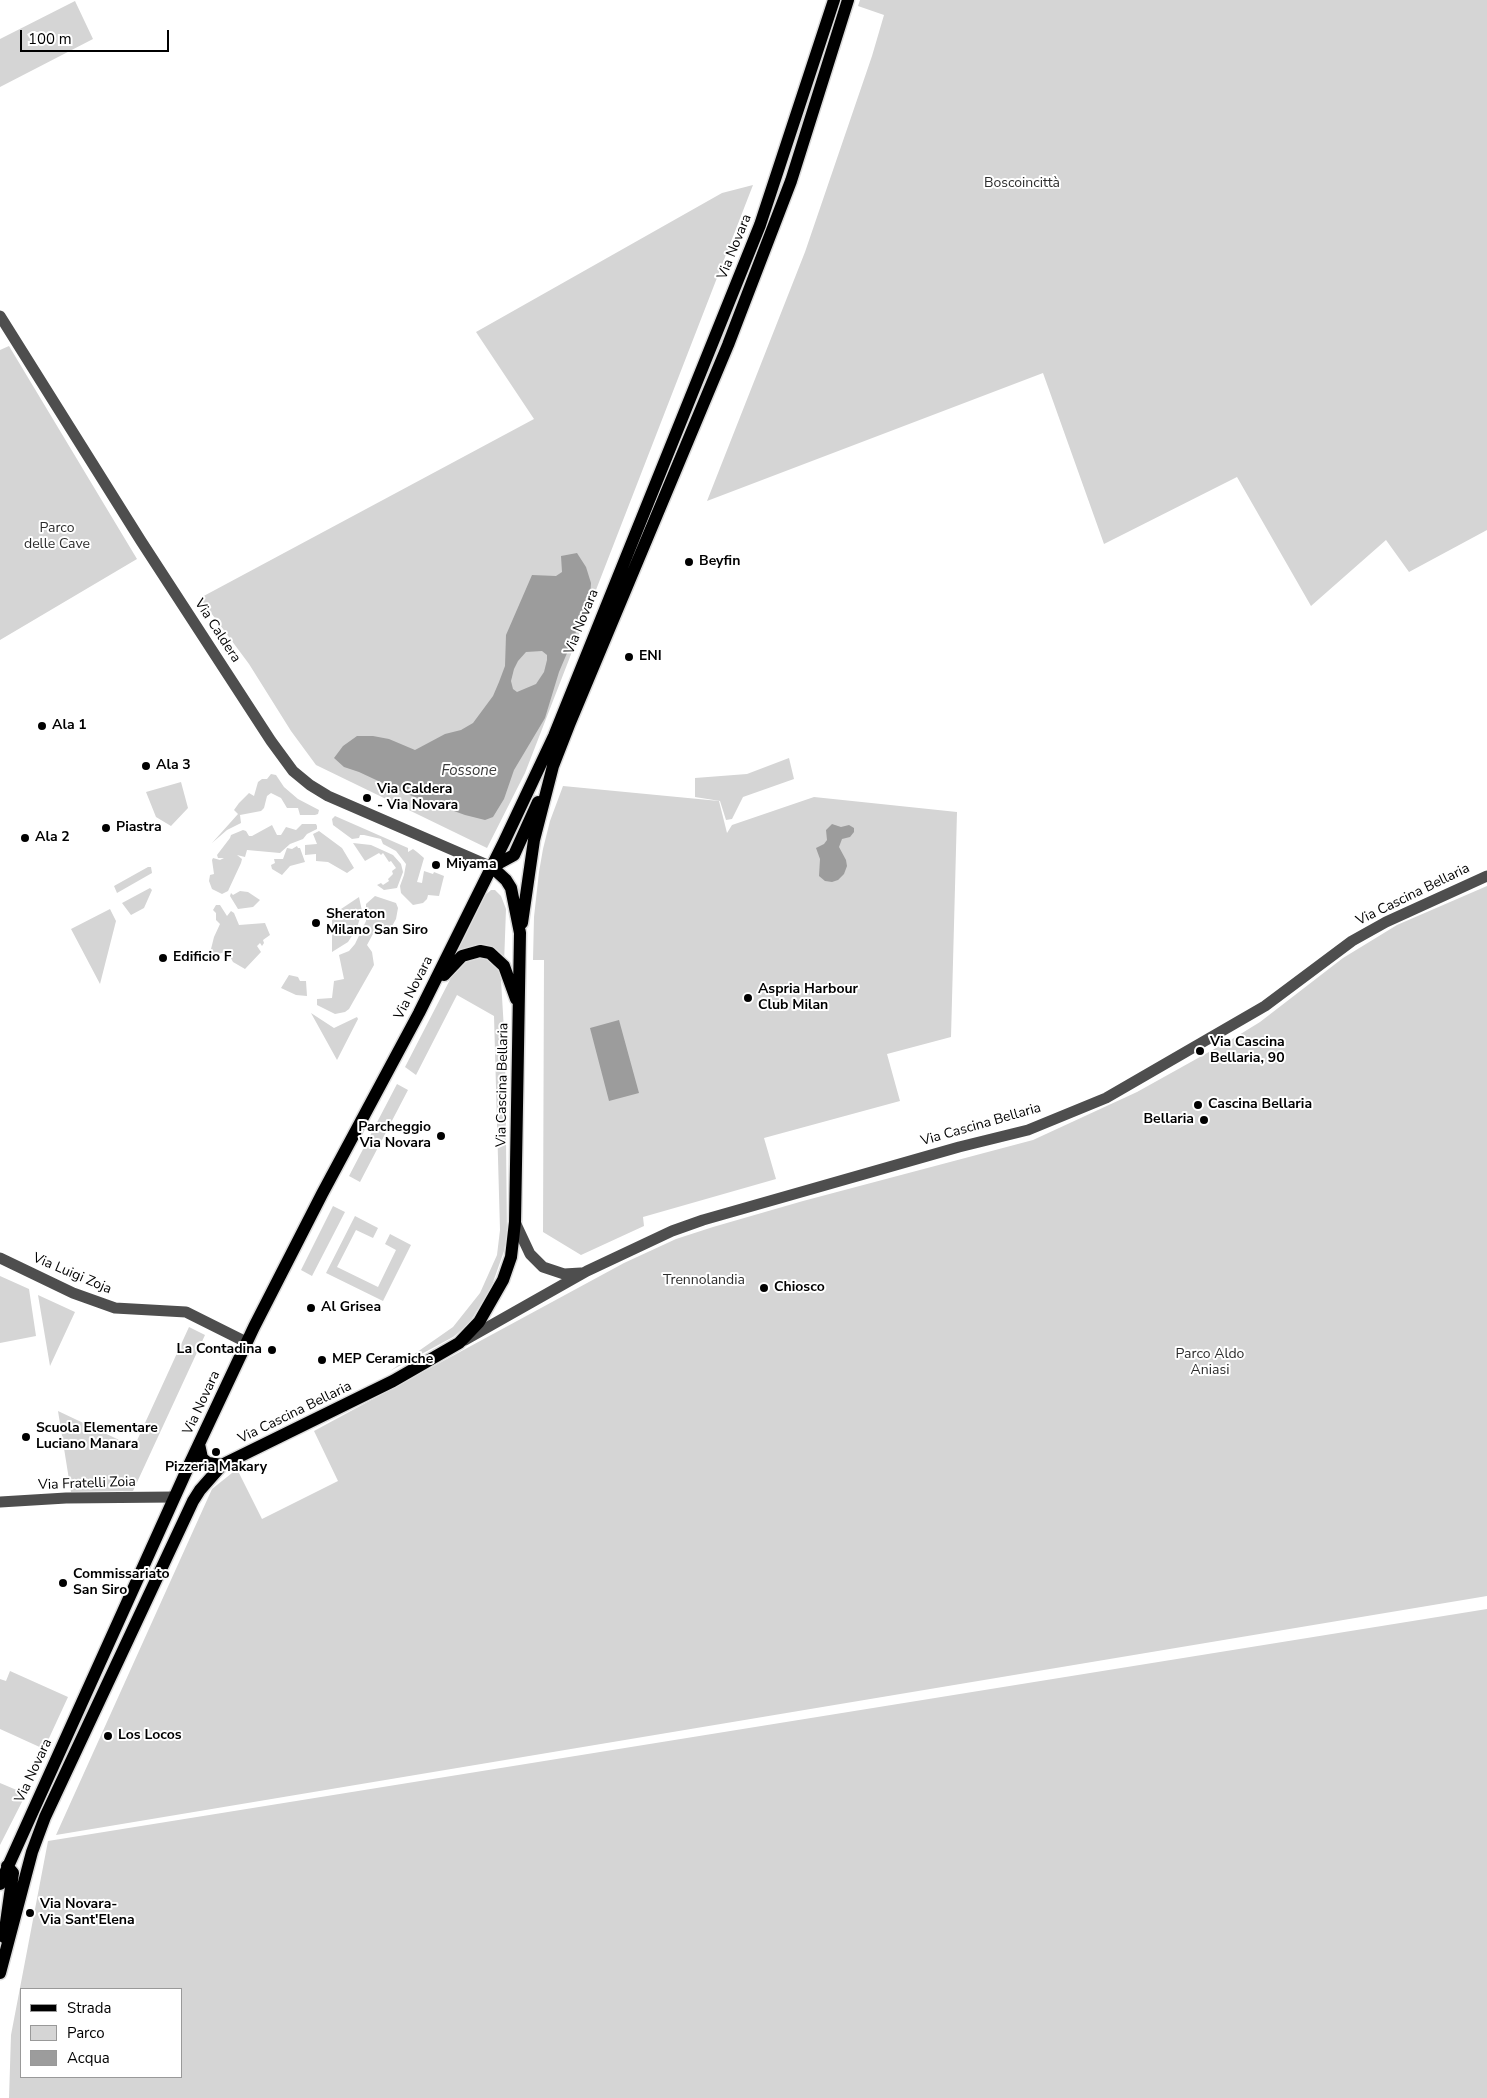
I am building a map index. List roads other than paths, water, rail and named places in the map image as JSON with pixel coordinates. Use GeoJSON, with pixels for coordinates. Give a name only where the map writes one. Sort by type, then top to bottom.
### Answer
{"type":"FeatureCollection","features":[{"type":"Feature","properties":{"kind":"main road","name":"Via Novara"},"geometry":{"type":"LineString","coordinates":[[0,1884],[3,1864],[246,1342],[322,1194],[419,1013],[492,867],[554,736],[760,225],[834,0]]}},
{"type":"Feature","properties":{"kind":"main road","name":"Via Novara"},"geometry":{"type":"LineString","coordinates":[[520,933],[534,840],[554,766],[569,725],[717,372],[791,182],[848,0]]}},
{"type":"Feature","properties":{"kind":"main road"},"geometry":{"type":"LineString","coordinates":[[520,933],[511,888],[506,880],[492,867],[514,855],[554,766]]}},
{"type":"Feature","properties":{"kind":"main road","name":"Via Cascina Bellaria"},"geometry":{"type":"LineString","coordinates":[[222,1465],[393,1381],[459,1343],[479,1322],[503,1280],[511,1257],[516,1222],[520,933]]}},
{"type":"Feature","properties":{"kind":"main road"},"geometry":{"type":"LineString","coordinates":[[419,1013],[449,967],[462,956],[480,950],[494,955],[504,966],[519,1008]]}},
{"type":"Feature","properties":{"kind":"main road"},"geometry":{"type":"LineString","coordinates":[[199,1444],[202,1458],[208,1463],[222,1465]]}},
{"type":"Feature","properties":{"kind":"main road"},"geometry":{"type":"LineString","coordinates":[[0,1973],[32,1852],[45,1817],[192,1501],[222,1465]]}},
{"type":"Feature","properties":{"kind":"main road"},"geometry":{"type":"LineString","coordinates":[[0,1969],[13,1873],[3,1864],[32,1852]]}},
{"type":"Feature","properties":{"kind":"street","name":"Via Caldera"},"geometry":{"type":"LineString","coordinates":[[0,316],[152,557],[271,741],[293,771],[310,785],[328,796],[492,867]]}},
{"type":"Feature","properties":{"kind":"street","name":"Via Cascina Bellaria"},"geometry":{"type":"LineString","coordinates":[[459,1343],[587,1271],[672,1231],[703,1220],[959,1147],[1028,1130],[1106,1098],[1265,1006],[1319,964],[1361,936],[1487,876]]}},
{"type":"Feature","properties":{"kind":"street","name":"Via Cascina Bellaria"},"geometry":{"type":"LineString","coordinates":[[516,1222],[530,1254],[543,1267],[564,1274],[587,1271]]}},
{"type":"Feature","properties":{"kind":"street","name":"Via Luigi Zoja"},"geometry":{"type":"LineString","coordinates":[[0,1258],[74,1293],[115,1308],[186,1312],[246,1342]]}},
{"type":"Feature","properties":{"kind":"street","name":"Via Fratelli Zoia"},"geometry":{"type":"LineString","coordinates":[[0,1502],[66,1498],[174,1497]]}},
{"type":"Feature","properties":{"kind":"water","name":"Fossone"},"geometry":{"type":"Polygon","coordinates":[[[577,553],[586,567],[591,583],[590,599],[559,672],[545,718],[514,770],[504,799],[493,817],[485,820],[465,815],[404,793],[344,767],[334,758],[343,746],[357,736],[389,739],[415,750],[445,734],[461,730],[473,723],[493,696],[499,682],[505,666],[506,635],[532,575],[556,576],[562,572],[561,556],[577,553]],[[542,651],[526,652],[518,661],[511,681],[513,689],[517,692],[536,684],[544,672],[547,655],[542,651]]]}},
{"type":"Feature","properties":{"kind":"water"},"geometry":{"type":"Polygon","coordinates":[[[832,824],[841,827],[849,825],[854,828],[854,832],[850,837],[842,839],[839,847],[847,866],[844,874],[838,880],[832,882],[825,881],[819,876],[820,859],[816,848],[827,840],[826,830],[832,824]]]}},
{"type":"Feature","properties":{"kind":"water"},"geometry":{"type":"Polygon","coordinates":[[[619,1020],[639,1093],[609,1101],[590,1028],[619,1020]]]}},
{"type":"Feature","properties":{"kind":"place","name":"Beyfin"},"geometry":{"type":"Point","coordinates":[689,562]}},
{"type":"Feature","properties":{"kind":"place","name":"ENI"},"geometry":{"type":"Point","coordinates":[629,657]}},
{"type":"Feature","properties":{"kind":"place","name":"Ala 1"},"geometry":{"type":"Point","coordinates":[42,726]}},
{"type":"Feature","properties":{"kind":"place","name":"Ala 3"},"geometry":{"type":"Point","coordinates":[146,766]}},
{"type":"Feature","properties":{"kind":"place","name":"Via Caldera - Via Novara"},"geometry":{"type":"Point","coordinates":[367,798]}},
{"type":"Feature","properties":{"kind":"place","name":"Piastra"},"geometry":{"type":"Point","coordinates":[106,828]}},
{"type":"Feature","properties":{"kind":"place","name":"Ala 2"},"geometry":{"type":"Point","coordinates":[25,838]}},
{"type":"Feature","properties":{"kind":"place","name":"Miyama"},"geometry":{"type":"Point","coordinates":[436,865]}},
{"type":"Feature","properties":{"kind":"place","name":"Sheraton Milano San Siro"},"geometry":{"type":"Point","coordinates":[316,923]}},
{"type":"Feature","properties":{"kind":"place","name":"Edificio F"},"geometry":{"type":"Point","coordinates":[163,958]}},
{"type":"Feature","properties":{"kind":"place","name":"Aspria Harbour Club Milan"},"geometry":{"type":"Point","coordinates":[748,998]}},
{"type":"Feature","properties":{"kind":"place","name":"Via Cascina Bellaria, 90"},"geometry":{"type":"Point","coordinates":[1200,1051]}},
{"type":"Feature","properties":{"kind":"place","name":"Cascina Bellaria"},"geometry":{"type":"Point","coordinates":[1198,1105]}},
{"type":"Feature","properties":{"kind":"place","name":"Bellaria"},"geometry":{"type":"Point","coordinates":[1204,1120]}},
{"type":"Feature","properties":{"kind":"place","name":"Parcheggio Via Novara"},"geometry":{"type":"Point","coordinates":[441,1136]}},
{"type":"Feature","properties":{"kind":"place","name":"Chiosco"},"geometry":{"type":"Point","coordinates":[764,1288]}},
{"type":"Feature","properties":{"kind":"place","name":"Al Grisea"},"geometry":{"type":"Point","coordinates":[311,1308]}},
{"type":"Feature","properties":{"kind":"place","name":"La Contadina"},"geometry":{"type":"Point","coordinates":[272,1350]}},
{"type":"Feature","properties":{"kind":"place","name":"MEP Ceramiche"},"geometry":{"type":"Point","coordinates":[322,1360]}},
{"type":"Feature","properties":{"kind":"place","name":"Scuola Elementare Luciano Manara"},"geometry":{"type":"Point","coordinates":[26,1437]}},
{"type":"Feature","properties":{"kind":"place","name":"Pizzeria Makary"},"geometry":{"type":"Point","coordinates":[216,1452]}},
{"type":"Feature","properties":{"kind":"place","name":"Commissariato San Siro"},"geometry":{"type":"Point","coordinates":[63,1583]}},
{"type":"Feature","properties":{"kind":"place","name":"Los Locos"},"geometry":{"type":"Point","coordinates":[108,1736]}},
{"type":"Feature","properties":{"kind":"place","name":"Via Novara- Via Sant'Elena"},"geometry":{"type":"Point","coordinates":[30,1913]}},
{"type":"Feature","properties":{"kind":"park label","name":"Boscoincittà"},"geometry":{"type":"Point","coordinates":[1022,184]}},
{"type":"Feature","properties":{"kind":"park label","name":"Parco delle Cave"},"geometry":{"type":"Point","coordinates":[57,538]}},
{"type":"Feature","properties":{"kind":"park label","name":"Trennolandia"},"geometry":{"type":"Point","coordinates":[704,1281]}},
{"type":"Feature","properties":{"kind":"park label","name":"Parco Aldo Aniasi"},"geometry":{"type":"Point","coordinates":[1210,1364]}}]}
